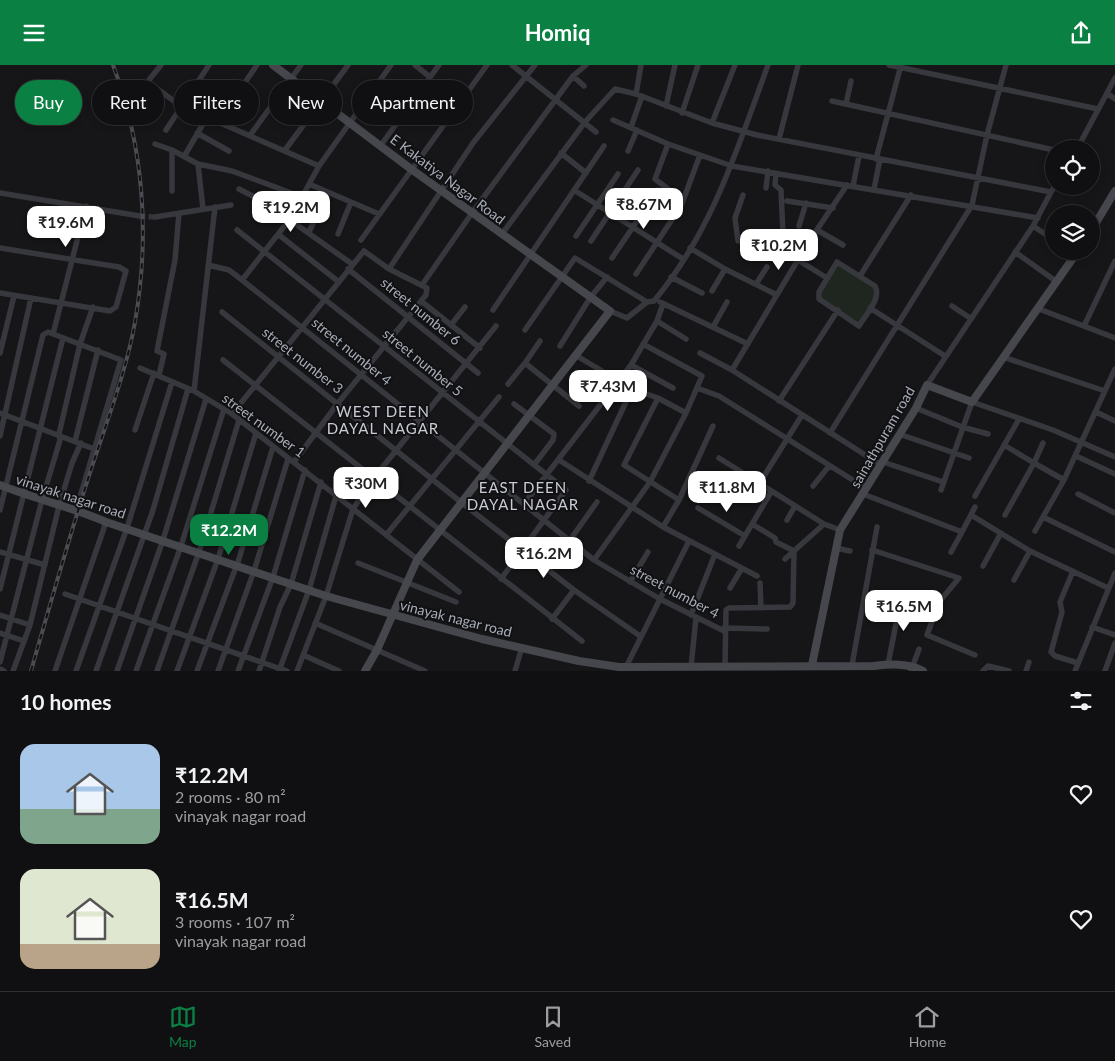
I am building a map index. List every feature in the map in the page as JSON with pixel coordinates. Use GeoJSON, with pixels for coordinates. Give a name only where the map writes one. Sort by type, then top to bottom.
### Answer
{"type":"FeatureCollection","features":[{"type":"Feature","properties":{"kind":"street"},"geometry":{"type":"LineString","coordinates":[[161,65],[149,80],[149,83],[174,101]]}},
{"type":"Feature","properties":{"kind":"street"},"geometry":{"type":"LineString","coordinates":[[199,80],[209,65]]}},
{"type":"Feature","properties":{"kind":"street"},"geometry":{"type":"LineString","coordinates":[[247,80],[257,65]]}},
{"type":"Feature","properties":{"kind":"street","name":"E Kakatiya Nagar Road"},"geometry":{"type":"LineString","coordinates":[[273,65],[294,80]]}},
{"type":"Feature","properties":{"kind":"street"},"geometry":{"type":"LineString","coordinates":[[251,134],[301,65]]}},
{"type":"Feature","properties":{"kind":"street"},"geometry":{"type":"LineString","coordinates":[[337,80],[348,65]]}},
{"type":"Feature","properties":{"kind":"street"},"geometry":{"type":"LineString","coordinates":[[155,144],[185,155],[198,163],[232,171],[302,197],[319,166],[391,65]]}},
{"type":"Feature","properties":{"kind":"street"},"geometry":{"type":"LineString","coordinates":[[415,65],[430,77]]}},
{"type":"Feature","properties":{"kind":"street"},"geometry":{"type":"LineString","coordinates":[[381,145],[439,65]]}},
{"type":"Feature","properties":{"kind":"street"},"geometry":{"type":"LineString","coordinates":[[361,240],[487,65]]}},
{"type":"Feature","properties":{"kind":"street"},"geometry":{"type":"LineString","coordinates":[[512,65],[596,132]]}},
{"type":"Feature","properties":{"kind":"street"},"geometry":{"type":"LineString","coordinates":[[389,269],[473,143],[535,65]]}},
{"type":"Feature","properties":{"kind":"street"},"geometry":{"type":"LineString","coordinates":[[422,285],[472,213],[573,76],[586,65]]}},
{"type":"Feature","properties":{"kind":"street"},"geometry":{"type":"LineString","coordinates":[[631,127],[639,95],[641,65]]}},
{"type":"Feature","properties":{"kind":"street"},"geometry":{"type":"LineString","coordinates":[[666,106],[675,65]]}},
{"type":"Feature","properties":{"kind":"street"},"geometry":{"type":"LineString","coordinates":[[682,113],[698,65]]}},
{"type":"Feature","properties":{"kind":"street"},"geometry":{"type":"LineString","coordinates":[[712,123],[735,65]]}},
{"type":"Feature","properties":{"kind":"street"},"geometry":{"type":"LineString","coordinates":[[365,671],[377,650],[417,560],[610,311],[627,318],[647,302],[656,299],[672,277],[711,215],[732,166],[768,65]]}},
{"type":"Feature","properties":{"kind":"street"},"geometry":{"type":"LineString","coordinates":[[779,139],[798,65]]}},
{"type":"Feature","properties":{"kind":"street"},"geometry":{"type":"LineString","coordinates":[[889,65],[1098,109]]}},
{"type":"Feature","properties":{"kind":"street"},"geometry":{"type":"LineString","coordinates":[[830,433],[972,205],[986,135],[1006,65]]}},
{"type":"Feature","properties":{"kind":"street"},"geometry":{"type":"LineString","coordinates":[[874,189],[887,113],[900,66]]}},
{"type":"Feature","properties":{"kind":"street"},"geometry":{"type":"LineString","coordinates":[[573,76],[584,86]]}},
{"type":"Feature","properties":{"kind":"street"},"geometry":{"type":"LineString","coordinates":[[1082,140],[1115,78]]}},
{"type":"Feature","properties":{"kind":"street"},"geometry":{"type":"LineString","coordinates":[[846,104],[851,81]]}},
{"type":"Feature","properties":{"kind":"street"},"geometry":{"type":"LineString","coordinates":[[502,234],[585,122],[615,89],[639,95],[682,113],[743,132],[1045,191]]}},
{"type":"Feature","properties":{"kind":"street"},"geometry":{"type":"LineString","coordinates":[[1107,93],[1115,99]]}},
{"type":"Feature","properties":{"kind":"street"},"geometry":{"type":"LineString","coordinates":[[832,101],[1045,148]]}},
{"type":"Feature","properties":{"kind":"street","name":"E Kakatiya Nagar Road"},"geometry":{"type":"LineString","coordinates":[[342,116],[441,191],[610,311]]}},
{"type":"Feature","properties":{"kind":"street"},"geometry":{"type":"LineString","coordinates":[[166,130],[174,117]]}},
{"type":"Feature","properties":{"kind":"street"},"geometry":{"type":"LineString","coordinates":[[613,120],[668,144],[732,166],[972,205],[1038,218]]}},
{"type":"Feature","properties":{"kind":"street"},"geometry":{"type":"LineString","coordinates":[[185,155],[202,125]]}},
{"type":"Feature","properties":{"kind":"street"},"geometry":{"type":"LineString","coordinates":[[230,125],[319,166]]}},
{"type":"Feature","properties":{"kind":"street"},"geometry":{"type":"LineString","coordinates":[[285,150],[304,125]]}},
{"type":"Feature","properties":{"kind":"street"},"geometry":{"type":"LineString","coordinates":[[628,151],[637,130]]}},
{"type":"Feature","properties":{"kind":"street"},"geometry":{"type":"LineString","coordinates":[[197,133],[229,151]]}},
{"type":"Feature","properties":{"kind":"street"},"geometry":{"type":"LineString","coordinates":[[668,144],[655,179],[668,189]]}},
{"type":"Feature","properties":{"kind":"street"},"geometry":{"type":"LineString","coordinates":[[493,310],[604,146]]}},
{"type":"Feature","properties":{"kind":"street"},"geometry":{"type":"LineString","coordinates":[[172,150],[172,191]]}},
{"type":"Feature","properties":{"kind":"street"},"geometry":{"type":"LineString","coordinates":[[561,153],[586,173]]}},
{"type":"Feature","properties":{"kind":"street"},"geometry":{"type":"LineString","coordinates":[[636,274],[681,206],[700,155]]}},
{"type":"Feature","properties":{"kind":"street"},"geometry":{"type":"LineString","coordinates":[[732,370],[817,230],[850,185],[859,156]]}},
{"type":"Feature","properties":{"kind":"street"},"geometry":{"type":"LineString","coordinates":[[198,163],[203,209]]}},
{"type":"Feature","properties":{"kind":"street"},"geometry":{"type":"LineString","coordinates":[[591,241],[638,170]]}},
{"type":"Feature","properties":{"kind":"street"},"geometry":{"type":"LineString","coordinates":[[766,188],[768,171]]}},
{"type":"Feature","properties":{"kind":"street"},"geometry":{"type":"LineString","coordinates":[[743,195],[736,218],[738,241],[781,238],[783,234],[781,190],[775,185],[776,173]]}},
{"type":"Feature","properties":{"kind":"street"},"geometry":{"type":"LineString","coordinates":[[576,236],[618,174]]}},
{"type":"Feature","properties":{"kind":"street"},"geometry":{"type":"LineString","coordinates":[[309,184],[379,214]]}},
{"type":"Feature","properties":{"kind":"street","name":"street number 6"},"geometry":{"type":"LineString","coordinates":[[239,189],[309,232],[408,317],[478,373]]}},
{"type":"Feature","properties":{"kind":"street"},"geometry":{"type":"LineString","coordinates":[[574,190],[682,259]]}},
{"type":"Feature","properties":{"kind":"street"},"geometry":{"type":"LineString","coordinates":[[612,258],[658,190]]}},
{"type":"Feature","properties":{"kind":"street"},"geometry":{"type":"LineString","coordinates":[[1100,216],[1115,191]]}},
{"type":"Feature","properties":{"kind":"street"},"geometry":{"type":"LineString","coordinates":[[309,232],[328,192]]}},
{"type":"Feature","properties":{"kind":"street"},"geometry":{"type":"LineString","coordinates":[[0,193],[140,216]]}},
{"type":"Feature","properties":{"kind":"street"},"geometry":{"type":"LineString","coordinates":[[860,276],[911,195]]}},
{"type":"Feature","properties":{"kind":"street"},"geometry":{"type":"LineString","coordinates":[[927,385],[970,317],[1033,226],[1050,195]]}},
{"type":"Feature","properties":{"kind":"street"},"geometry":{"type":"LineString","coordinates":[[787,201],[833,208]]}},
{"type":"Feature","properties":{"kind":"street"},"geometry":{"type":"LineString","coordinates":[[338,233],[351,202]]}},
{"type":"Feature","properties":{"kind":"street"},"geometry":{"type":"LineString","coordinates":[[799,226],[806,203]]}},
{"type":"Feature","properties":{"kind":"street"},"geometry":{"type":"LineString","coordinates":[[155,217],[231,205]]}},
{"type":"Feature","properties":{"kind":"street"},"geometry":{"type":"LineString","coordinates":[[53,334],[86,206]]}},
{"type":"Feature","properties":{"kind":"street"},"geometry":{"type":"LineString","coordinates":[[96,671],[144,535],[191,390],[215,207]]}},
{"type":"Feature","properties":{"kind":"street"},"geometry":{"type":"LineString","coordinates":[[135,430],[164,353],[157,351],[175,260],[179,213]]}},
{"type":"Feature","properties":{"kind":"street"},"geometry":{"type":"LineString","coordinates":[[242,280],[266,252],[290,219]]}},
{"type":"Feature","properties":{"kind":"street"},"geometry":{"type":"LineString","coordinates":[[1033,226],[1045,234]]}},
{"type":"Feature","properties":{"kind":"street","name":"street number 5"},"geometry":{"type":"LineString","coordinates":[[236,230],[566,490],[544,520]]}},
{"type":"Feature","properties":{"kind":"street"},"geometry":{"type":"LineString","coordinates":[[817,230],[843,245]]}},
{"type":"Feature","properties":{"kind":"street"},"geometry":{"type":"LineString","coordinates":[[279,235],[339,282]]}},
{"type":"Feature","properties":{"kind":"street"},"geometry":{"type":"LineString","coordinates":[[0,248],[119,267],[126,271],[114,310],[0,293]]}},
{"type":"Feature","properties":{"kind":"street"},"geometry":{"type":"LineString","coordinates":[[690,248],[725,269],[776,295]]}},
{"type":"Feature","properties":{"kind":"street"},"geometry":{"type":"LineString","coordinates":[[218,671],[291,460],[428,291],[422,285],[389,269],[364,251],[232,414]]}},
{"type":"Feature","properties":{"kind":"street"},"geometry":{"type":"LineString","coordinates":[[1015,252],[1057,281]]}},
{"type":"Feature","properties":{"kind":"street"},"geometry":{"type":"LineString","coordinates":[[525,329],[575,258],[647,302]]}},
{"type":"Feature","properties":{"kind":"street"},"geometry":{"type":"LineString","coordinates":[[798,260],[826,278]]}},
{"type":"Feature","properties":{"kind":"street"},"geometry":{"type":"LineString","coordinates":[[941,490],[972,402],[1039,309],[1070,260]]}},
{"type":"Feature","properties":{"kind":"street"},"geometry":{"type":"LineString","coordinates":[[1084,326],[1115,261]]}},
{"type":"Feature","properties":{"kind":"street"},"geometry":{"type":"LineString","coordinates":[[837,262],[876,286],[878,291],[877,298],[859,326],[819,299],[819,292],[826,278],[837,262]]}},
{"type":"Feature","properties":{"kind":"street","name":"street number 4"},"geometry":{"type":"LineString","coordinates":[[208,265],[229,270],[594,560],[660,599],[724,629]]}},
{"type":"Feature","properties":{"kind":"street"},"geometry":{"type":"LineString","coordinates":[[756,284],[767,267]]}},
{"type":"Feature","properties":{"kind":"street"},"geometry":{"type":"LineString","coordinates":[[712,291],[725,269]]}},
{"type":"Feature","properties":{"kind":"street"},"geometry":{"type":"LineString","coordinates":[[560,346],[590,298],[607,277]]}},
{"type":"Feature","properties":{"kind":"street"},"geometry":{"type":"LineString","coordinates":[[672,277],[702,293]]}},
{"type":"Feature","properties":{"kind":"street"},"geometry":{"type":"LineString","coordinates":[[0,353],[14,296]]}},
{"type":"Feature","properties":{"kind":"street"},"geometry":{"type":"LineString","coordinates":[[0,436],[2,413],[32,299]]}},
{"type":"Feature","properties":{"kind":"street"},"geometry":{"type":"LineString","coordinates":[[656,299],[748,344]]}},
{"type":"Feature","properties":{"kind":"street"},"geometry":{"type":"LineString","coordinates":[[421,301],[480,348]]}},
{"type":"Feature","properties":{"kind":"street"},"geometry":{"type":"LineString","coordinates":[[713,327],[727,302]]}},
{"type":"Feature","properties":{"kind":"street"},"geometry":{"type":"LineString","coordinates":[[524,504],[631,365],[657,321],[663,304]]}},
{"type":"Feature","properties":{"kind":"street"},"geometry":{"type":"LineString","coordinates":[[952,306],[970,317]]}},
{"type":"Feature","properties":{"kind":"street"},"geometry":{"type":"LineString","coordinates":[[0,662],[42,500],[60,440],[59,434],[80,344],[93,307]]}},
{"type":"Feature","properties":{"kind":"street"},"geometry":{"type":"LineString","coordinates":[[451,325],[465,307]]}},
{"type":"Feature","properties":{"kind":"street"},"geometry":{"type":"LineString","coordinates":[[870,308],[945,357]]}},
{"type":"Feature","properties":{"kind":"street"},"geometry":{"type":"LineString","coordinates":[[1039,309],[1115,338]]}},
{"type":"Feature","properties":{"kind":"street","name":"street number 3"},"geometry":{"type":"LineString","coordinates":[[222,311],[462,503]]}},
{"type":"Feature","properties":{"kind":"street"},"geometry":{"type":"LineString","coordinates":[[779,401],[838,311]]}},
{"type":"Feature","properties":{"kind":"street"},"geometry":{"type":"LineString","coordinates":[[657,321],[686,339]]}},
{"type":"Feature","properties":{"kind":"street"},"geometry":{"type":"LineString","coordinates":[[297,671],[326,597],[353,509],[373,479],[496,326]]}},
{"type":"Feature","properties":{"kind":"street"},"geometry":{"type":"LineString","coordinates":[[0,511],[3,487],[22,421],[43,335],[48,332],[121,360],[76,510]]}},
{"type":"Feature","properties":{"kind":"street"},"geometry":{"type":"LineString","coordinates":[[0,589],[63,338]]}},
{"type":"Feature","properties":{"kind":"street"},"geometry":{"type":"LineString","coordinates":[[508,384],[540,341]]}},
{"type":"Feature","properties":{"kind":"street"},"geometry":{"type":"LineString","coordinates":[[594,560],[650,482],[686,413],[702,376],[643,344]]}},
{"type":"Feature","properties":{"kind":"street"},"geometry":{"type":"LineString","coordinates":[[13,671],[30,625],[59,506],[78,442],[98,350]]}},
{"type":"Feature","properties":{"kind":"street"},"geometry":{"type":"LineString","coordinates":[[700,353],[732,370],[830,433],[882,463],[943,482]]}},
{"type":"Feature","properties":{"kind":"street"},"geometry":{"type":"LineString","coordinates":[[577,356],[632,389],[658,398],[686,413]]}},
{"type":"Feature","properties":{"kind":"street"},"geometry":{"type":"LineString","coordinates":[[1003,357],[1105,391]]}},
{"type":"Feature","properties":{"kind":"street"},"geometry":{"type":"LineString","coordinates":[[223,360],[582,641]]}},
{"type":"Feature","properties":{"kind":"street"},"geometry":{"type":"LineString","coordinates":[[525,363],[579,406]]}},
{"type":"Feature","properties":{"kind":"street"},"geometry":{"type":"LineString","coordinates":[[631,365],[672,388]]}},
{"type":"Feature","properties":{"kind":"street","name":"street number 1"},"geometry":{"type":"LineString","coordinates":[[140,368],[191,390],[232,414],[459,592]]}},
{"type":"Feature","properties":{"kind":"street"},"geometry":{"type":"LineString","coordinates":[[1035,531],[1076,456],[1115,369]]}},
{"type":"Feature","properties":{"kind":"street"},"geometry":{"type":"LineString","coordinates":[[76,671],[127,528],[172,382]]}},
{"type":"Feature","properties":{"kind":"street","name":"sainathpuram road"},"geometry":{"type":"LineString","coordinates":[[811,668],[840,530],[916,409],[927,385],[972,402]]}},
{"type":"Feature","properties":{"kind":"street"},"geometry":{"type":"LineString","coordinates":[[697,388],[719,396],[865,492],[962,532]]}},
{"type":"Feature","properties":{"kind":"street"},"geometry":{"type":"LineString","coordinates":[[589,481],[632,389]]}},
{"type":"Feature","properties":{"kind":"street"},"geometry":{"type":"LineString","coordinates":[[386,535],[498,397]]}},
{"type":"Feature","properties":{"kind":"street"},"geometry":{"type":"LineString","coordinates":[[658,398],[624,465],[679,500]]}},
{"type":"Feature","properties":{"kind":"street"},"geometry":{"type":"LineString","coordinates":[[117,671],[163,541],[206,399]]}},
{"type":"Feature","properties":{"kind":"street"},"geometry":{"type":"LineString","coordinates":[[972,402],[1082,442],[1115,457]]}},
{"type":"Feature","properties":{"kind":"street"},"geometry":{"type":"LineString","coordinates":[[514,404],[555,437],[534,465]]}},
{"type":"Feature","properties":{"kind":"street"},"geometry":{"type":"LineString","coordinates":[[136,671],[181,546],[224,409]]}},
{"type":"Feature","properties":{"kind":"street"},"geometry":{"type":"LineString","coordinates":[[916,409],[962,427],[988,434]]}},
{"type":"Feature","properties":{"kind":"street"},"geometry":{"type":"LineString","coordinates":[[1096,412],[1115,421]]}},
{"type":"Feature","properties":{"kind":"street"},"geometry":{"type":"LineString","coordinates":[[2,413],[94,449]]}},
{"type":"Feature","properties":{"kind":"street"},"geometry":{"type":"LineString","coordinates":[[759,484],[802,415]]}},
{"type":"Feature","properties":{"kind":"street"},"geometry":{"type":"LineString","coordinates":[[975,496],[1019,419]]}},
{"type":"Feature","properties":{"kind":"street"},"geometry":{"type":"LineString","coordinates":[[157,671],[200,553],[239,420]]}},
{"type":"Feature","properties":{"kind":"street"},"geometry":{"type":"LineString","coordinates":[[663,527],[679,500],[713,426]]}},
{"type":"Feature","properties":{"kind":"street"},"geometry":{"type":"LineString","coordinates":[[177,671],[218,559],[256,433]]}},
{"type":"Feature","properties":{"kind":"street"},"geometry":{"type":"LineString","coordinates":[[899,435],[970,459]]}},
{"type":"Feature","properties":{"kind":"street"},"geometry":{"type":"LineString","coordinates":[[1005,515],[1043,443]]}},
{"type":"Feature","properties":{"kind":"street"},"geometry":{"type":"LineString","coordinates":[[1004,445],[1064,480]]}},
{"type":"Feature","properties":{"kind":"street"},"geometry":{"type":"LineString","coordinates":[[197,671],[236,565],[273,447]]}},
{"type":"Feature","properties":{"kind":"street"},"geometry":{"type":"LineString","coordinates":[[1076,456],[1115,474]]}},
{"type":"Feature","properties":{"kind":"street"},"geometry":{"type":"LineString","coordinates":[[719,458],[824,524],[840,530]]}},
{"type":"Feature","properties":{"kind":"street"},"geometry":{"type":"LineString","coordinates":[[559,460],[663,527],[757,576]]}},
{"type":"Feature","properties":{"kind":"street"},"geometry":{"type":"LineString","coordinates":[[814,486],[828,466]]}},
{"type":"Feature","properties":{"kind":"street"},"geometry":{"type":"LineString","coordinates":[[238,671],[273,577],[305,470]]}},
{"type":"Feature","properties":{"kind":"street"},"geometry":{"type":"LineString","coordinates":[[259,671],[280,607],[291,584],[321,482]]}},
{"type":"Feature","properties":{"kind":"street","name":"vinayak nagar road"},"geometry":{"type":"LineString","coordinates":[[3,487],[273,577],[326,597],[482,639],[579,661],[621,668],[676,669],[691,667],[709,669],[725,667],[748,669],[811,668],[852,665],[873,669],[888,664],[923,671]]}},
{"type":"Feature","properties":{"kind":"street"},"geometry":{"type":"LineString","coordinates":[[739,546],[771,492]]}},
{"type":"Feature","properties":{"kind":"street"},"geometry":{"type":"LineString","coordinates":[[1078,494],[1115,513]]}},
{"type":"Feature","properties":{"kind":"street"},"geometry":{"type":"LineString","coordinates":[[279,669],[309,590],[336,496]]}},
{"type":"Feature","properties":{"kind":"street"},"geometry":{"type":"LineString","coordinates":[[570,540],[598,502]]}},
{"type":"Feature","properties":{"kind":"street"},"geometry":{"type":"LineString","coordinates":[[462,503],[574,590],[640,636]]}},
{"type":"Feature","properties":{"kind":"street"},"geometry":{"type":"LineString","coordinates":[[787,520],[795,506]]}},
{"type":"Feature","properties":{"kind":"street"},"geometry":{"type":"LineString","coordinates":[[951,552],[975,507]]}},
{"type":"Feature","properties":{"kind":"street"},"geometry":{"type":"LineString","coordinates":[[698,508],[745,536]]}},
{"type":"Feature","properties":{"kind":"street"},"geometry":{"type":"LineString","coordinates":[[970,515],[1030,551],[1108,588]]}},
{"type":"Feature","properties":{"kind":"street"},"geometry":{"type":"LineString","coordinates":[[1043,517],[1115,552]]}},
{"type":"Feature","properties":{"kind":"street"},"geometry":{"type":"LineString","coordinates":[[501,579],[524,550],[544,520]]}},
{"type":"Feature","properties":{"kind":"street"},"geometry":{"type":"LineString","coordinates":[[55,671],[106,522]]}},
{"type":"Feature","properties":{"kind":"street"},"geometry":{"type":"LineString","coordinates":[[752,524],[775,537],[776,542],[794,551]]}},
{"type":"Feature","properties":{"kind":"street"},"geometry":{"type":"LineString","coordinates":[[785,559],[824,524]]}},
{"type":"Feature","properties":{"kind":"street"},"geometry":{"type":"LineString","coordinates":[[852,665],[877,527]]}},
{"type":"Feature","properties":{"kind":"street"},"geometry":{"type":"LineString","coordinates":[[983,566],[1001,533]]}},
{"type":"Feature","properties":{"kind":"street"},"geometry":{"type":"LineString","coordinates":[[621,668],[660,599],[689,541]]}},
{"type":"Feature","properties":{"kind":"street"},"geometry":{"type":"LineString","coordinates":[[836,548],[850,551]]}},
{"type":"Feature","properties":{"kind":"street"},"geometry":{"type":"LineString","coordinates":[[872,550],[959,578],[939,603],[927,635],[975,655]]}},
{"type":"Feature","properties":{"kind":"street"},"geometry":{"type":"LineString","coordinates":[[725,667],[725,614],[730,608],[792,605],[794,551]]}},
{"type":"Feature","properties":{"kind":"street"},"geometry":{"type":"LineString","coordinates":[[1014,580],[1030,551]]}},
{"type":"Feature","properties":{"kind":"street"},"geometry":{"type":"LineString","coordinates":[[0,552],[45,565]]}},
{"type":"Feature","properties":{"kind":"street"},"geometry":{"type":"LineString","coordinates":[[630,582],[648,552]]}},
{"type":"Feature","properties":{"kind":"street"},"geometry":{"type":"LineString","coordinates":[[691,667],[693,616],[715,554]]}},
{"type":"Feature","properties":{"kind":"street"},"geometry":{"type":"LineString","coordinates":[[358,563],[456,602]]}},
{"type":"Feature","properties":{"kind":"street"},"geometry":{"type":"LineString","coordinates":[[730,588],[742,568]]}},
{"type":"Feature","properties":{"kind":"street"},"geometry":{"type":"LineString","coordinates":[[1073,571],[1060,601],[1062,612],[1051,652],[1055,656],[1078,663]]}},
{"type":"Feature","properties":{"kind":"street"},"geometry":{"type":"LineString","coordinates":[[1075,671],[1115,573]]}},
{"type":"Feature","properties":{"kind":"street"},"geometry":{"type":"LineString","coordinates":[[760,583],[761,608]]}},
{"type":"Feature","properties":{"kind":"street"},"geometry":{"type":"LineString","coordinates":[[552,619],[574,590]]}},
{"type":"Feature","properties":{"kind":"street"},"geometry":{"type":"LineString","coordinates":[[65,594],[287,671]]}},
{"type":"Feature","properties":{"kind":"street"},"geometry":{"type":"LineString","coordinates":[[888,664],[902,594],[927,598]]}},
{"type":"Feature","properties":{"kind":"street"},"geometry":{"type":"LineString","coordinates":[[0,615],[30,625]]}},
{"type":"Feature","properties":{"kind":"street"},"geometry":{"type":"LineString","coordinates":[[315,623],[425,671]]}},
{"type":"Feature","properties":{"kind":"street"},"geometry":{"type":"LineString","coordinates":[[1092,627],[1115,635]]}},
{"type":"Feature","properties":{"kind":"street"},"geometry":{"type":"LineString","coordinates":[[724,629],[767,629]]}},
{"type":"Feature","properties":{"kind":"street"},"geometry":{"type":"LineString","coordinates":[[0,633],[24,641]]}},
{"type":"Feature","properties":{"kind":"street"},"geometry":{"type":"LineString","coordinates":[[1105,671],[1115,643]]}},
{"type":"Feature","properties":{"kind":"street"},"geometry":{"type":"LineString","coordinates":[[515,671],[522,647]]}},
{"type":"Feature","properties":{"kind":"street"},"geometry":{"type":"LineString","coordinates":[[912,668],[919,649]]}},
{"type":"Feature","properties":{"kind":"street"},"geometry":{"type":"LineString","coordinates":[[304,655],[339,671]]}},
{"type":"Feature","properties":{"kind":"street"},"geometry":{"type":"LineString","coordinates":[[1026,671],[1029,662]]}},
{"type":"Feature","properties":{"kind":"street"},"geometry":{"type":"LineString","coordinates":[[983,671],[988,666],[1009,671]]}},
{"type":"Feature","properties":{"kind":"street"},"geometry":{"type":"LineString","coordinates":[[0,669],[4,671]]}},
{"type":"Feature","properties":{"kind":"shaded area"},"geometry":{"type":"Polygon","coordinates":[[[837,263],[878,291],[859,326],[818,297],[837,263]]]}},
{"type":"Feature","properties":{"kind":"tunnel"},"geometry":{"type":"LineString","coordinates":[[140,216],[155,217]]}},
{"type":"Feature","properties":{"kind":"railway"},"geometry":{"type":"LineString","coordinates":[[31,671],[93,463],[126,362],[140,290],[143,225],[138,160],[132,128],[113,65]]}},
{"type":"Feature","properties":{"kind":"district","name":"WEST DEEN DAYAL NAGAR"},"geometry":{"type":"Point","coordinates":[383,420]}},
{"type":"Feature","properties":{"kind":"district","name":"EAST DEEN DAYAL NAGAR"},"geometry":{"type":"Point","coordinates":[523,496]}}]}
